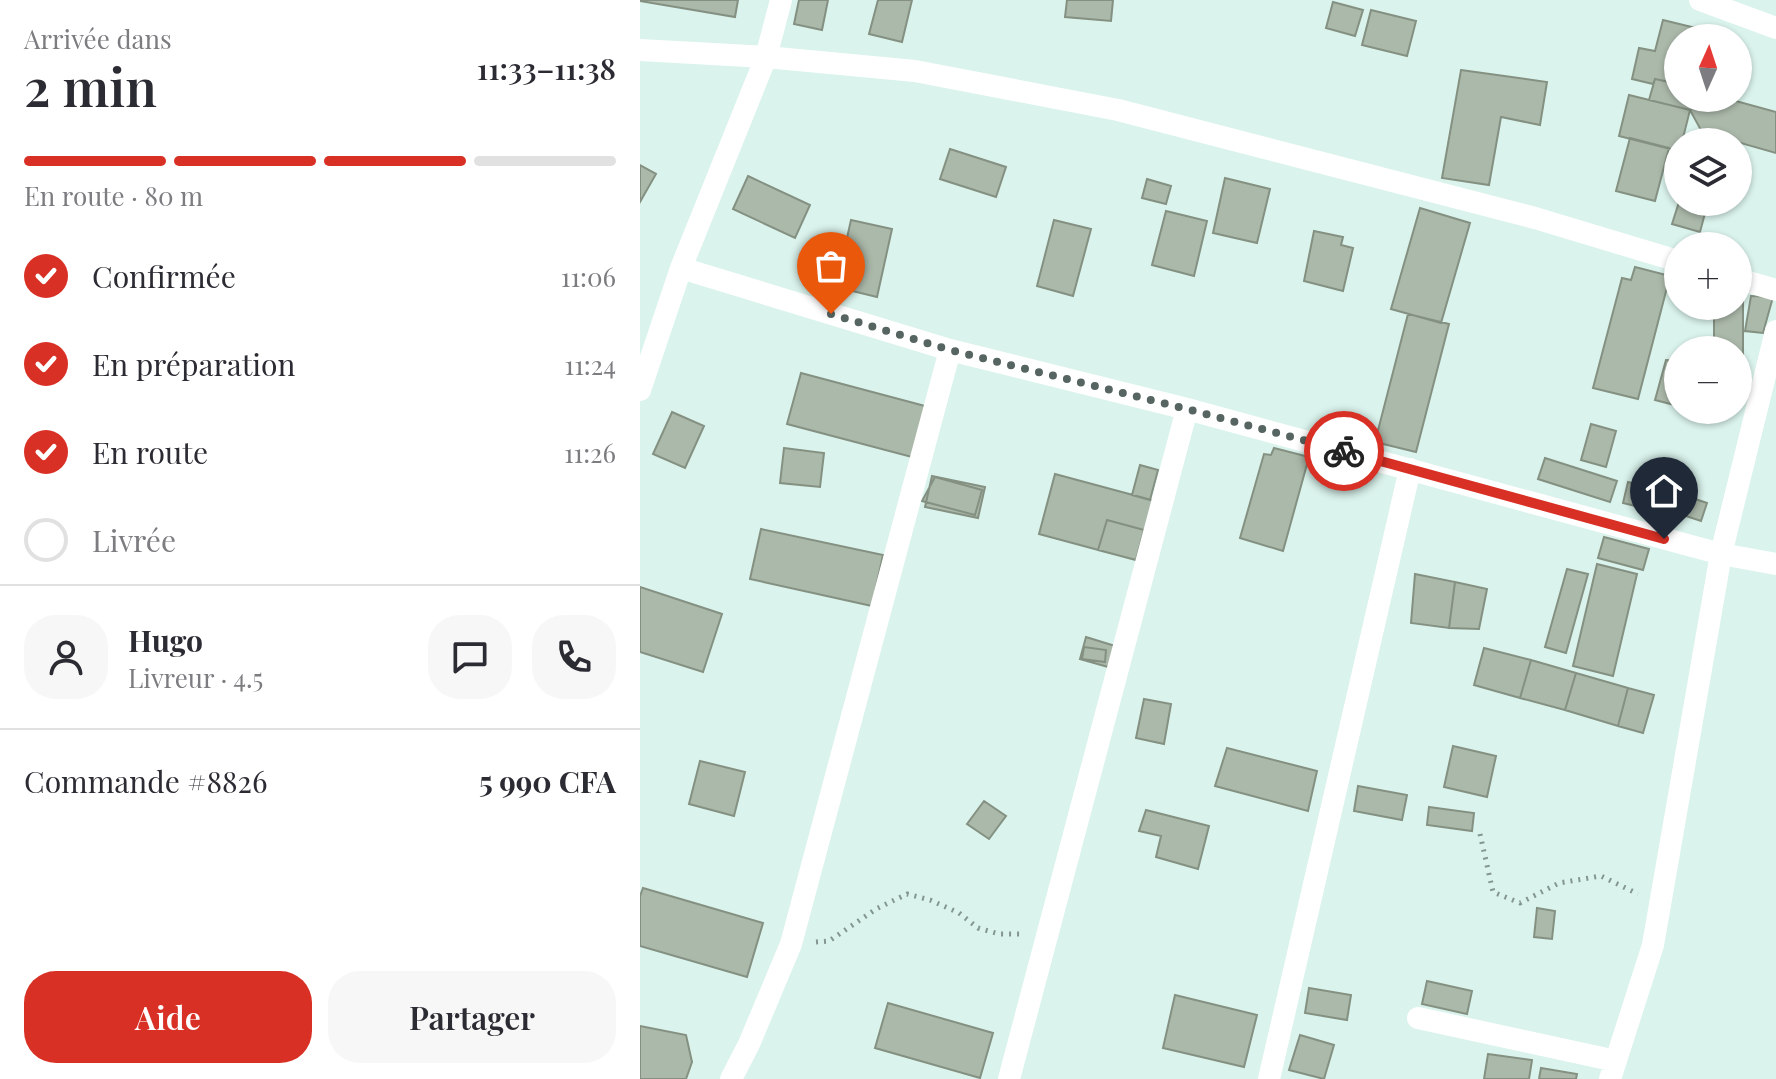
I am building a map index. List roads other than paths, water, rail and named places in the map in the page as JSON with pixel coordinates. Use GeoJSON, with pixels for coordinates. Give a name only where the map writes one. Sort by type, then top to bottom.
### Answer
{"type":"FeatureCollection","features":[{"type":"Feature","properties":{"kind":"street"},"geometry":{"type":"LineString","coordinates":[[640,390],[681,268],[766,57],[781,0]]}},
{"type":"Feature","properties":{"kind":"street"},"geometry":{"type":"LineString","coordinates":[[1700,0],[1776,28]]}},
{"type":"Feature","properties":{"kind":"street"},"geometry":{"type":"LineString","coordinates":[[640,50],[766,57],[915,71],[1118,110],[1535,218],[1664,257]]}},
{"type":"Feature","properties":{"kind":"street"},"geometry":{"type":"LineString","coordinates":[[681,268],[950,350],[1187,409],[1721,554],[1776,564]]}},
{"type":"Feature","properties":{"kind":"street"},"geometry":{"type":"LineString","coordinates":[[1752,283],[1776,290]]}},
{"type":"Feature","properties":{"kind":"street"},"geometry":{"type":"LineString","coordinates":[[1418,1018],[1613,1070],[1653,945],[1721,554],[1776,331]]}},
{"type":"Feature","properties":{"kind":"street"},"geometry":{"type":"LineString","coordinates":[[731,1079],[791,944],[950,350]]}},
{"type":"Feature","properties":{"kind":"street"},"geometry":{"type":"LineString","coordinates":[[1009,1079],[1187,409]]}},
{"type":"Feature","properties":{"kind":"street"},"geometry":{"type":"LineString","coordinates":[[1269,1079],[1410,469]]}}]}
